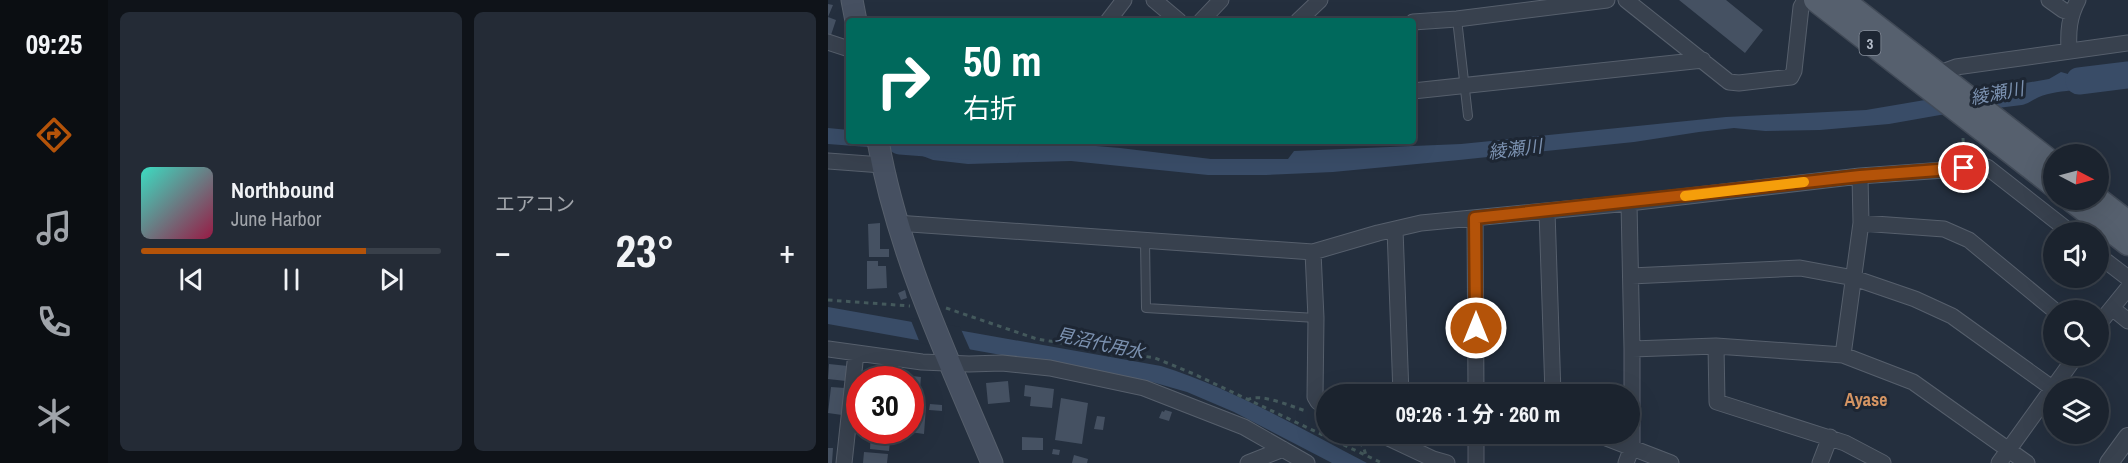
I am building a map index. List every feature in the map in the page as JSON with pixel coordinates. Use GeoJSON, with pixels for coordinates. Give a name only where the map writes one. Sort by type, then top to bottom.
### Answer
{"type":"FeatureCollection","features":[{"type":"Feature","properties":{"kind":"main road"},"geometry":{"type":"LineString","coordinates":[[852,0],[855,18]]}},
{"type":"Feature","properties":{"kind":"main road","name":"3"},"geometry":{"type":"LineString","coordinates":[[1815,0],[1998,121],[2043,156]]}},
{"type":"Feature","properties":{"kind":"main road","name":"3"},"geometry":{"type":"LineString","coordinates":[[1843,0],[1936,80],[1971,128],[2043,178]]}},
{"type":"Feature","properties":{"kind":"main road"},"geometry":{"type":"LineString","coordinates":[[880,155],[896,223],[992,463]]}},
{"type":"Feature","properties":{"kind":"main road"},"geometry":{"type":"LineString","coordinates":[[2109,207],[2128,222]]}},
{"type":"Feature","properties":{"kind":"main road"},"geometry":{"type":"LineString","coordinates":[[2084,210],[2128,244]]}},
{"type":"Feature","properties":{"kind":"street"},"geometry":{"type":"LineString","coordinates":[[1110,18],[1124,0]]}},
{"type":"Feature","properties":{"kind":"street"},"geometry":{"type":"LineString","coordinates":[[1154,0],[1175,18]]}},
{"type":"Feature","properties":{"kind":"street"},"geometry":{"type":"LineString","coordinates":[[1203,18],[1221,0]]}},
{"type":"Feature","properties":{"kind":"street"},"geometry":{"type":"LineString","coordinates":[[1301,18],[1320,0]]}},
{"type":"Feature","properties":{"kind":"street"},"geometry":{"type":"LineString","coordinates":[[1416,22],[1457,19],[1607,0]]}},
{"type":"Feature","properties":{"kind":"street"},"geometry":{"type":"LineString","coordinates":[[1626,0],[1729,82],[1791,76],[1794,71],[1801,7],[1805,0]]}},
{"type":"Feature","properties":{"kind":"street"},"geometry":{"type":"LineString","coordinates":[[2049,0],[2063,10],[2075,7],[2068,32],[2069,50]]}},
{"type":"Feature","properties":{"kind":"street"},"geometry":{"type":"LineString","coordinates":[[828,42],[846,48]]}},
{"type":"Feature","properties":{"kind":"street"},"geometry":{"type":"LineString","coordinates":[[1936,80],[1956,67],[2128,43]]}},
{"type":"Feature","properties":{"kind":"street"},"geometry":{"type":"LineString","coordinates":[[1416,91],[1703,60]]}},
{"type":"Feature","properties":{"kind":"street"},"geometry":{"type":"LineString","coordinates":[[828,161],[880,155]]}},
{"type":"Feature","properties":{"kind":"street"},"geometry":{"type":"LineString","coordinates":[[896,223],[1313,252],[1421,223],[1629,203],[1860,176],[1987,167],[2057,222]]}},
{"type":"Feature","properties":{"kind":"street"},"geometry":{"type":"LineString","coordinates":[[1843,355],[1861,223],[1860,176]]}},
{"type":"Feature","properties":{"kind":"street"},"geometry":{"type":"LineString","coordinates":[[1626,463],[1632,447],[1629,203]]}},
{"type":"Feature","properties":{"kind":"street"},"geometry":{"type":"LineString","coordinates":[[1547,211],[1553,384]]}},
{"type":"Feature","properties":{"kind":"street"},"geometry":{"type":"LineString","coordinates":[[1475,218],[1476,384]]}},
{"type":"Feature","properties":{"kind":"street"},"geometry":{"type":"LineString","coordinates":[[1861,223],[1944,229],[1969,240],[2043,300]]}},
{"type":"Feature","properties":{"kind":"street"},"geometry":{"type":"LineString","coordinates":[[1395,229],[1401,384]]}},
{"type":"Feature","properties":{"kind":"street"},"geometry":{"type":"LineString","coordinates":[[1313,252],[1316,399]]}},
{"type":"Feature","properties":{"kind":"street"},"geometry":{"type":"LineString","coordinates":[[2109,263],[2128,278]]}},
{"type":"Feature","properties":{"kind":"street"},"geometry":{"type":"LineString","coordinates":[[1630,276],[1800,268],[1854,278],[1915,299],[1952,316],[2043,382]]}},
{"type":"Feature","properties":{"kind":"street"},"geometry":{"type":"LineString","coordinates":[[2109,312],[2128,288]]}},
{"type":"Feature","properties":{"kind":"street"},"geometry":{"type":"LineString","coordinates":[[2112,308],[2128,321]]}},
{"type":"Feature","properties":{"kind":"street"},"geometry":{"type":"LineString","coordinates":[[1632,349],[1716,346],[1843,355],[1912,382],[2027,463]]}},
{"type":"Feature","properties":{"kind":"street"},"geometry":{"type":"LineString","coordinates":[[1716,346],[1718,402],[1845,442],[1883,463]]}},
{"type":"Feature","properties":{"kind":"street"},"geometry":{"type":"LineString","coordinates":[[828,349],[922,362],[1002,363],[1050,368],[1144,388],[1244,427],[1307,463]]}},
{"type":"Feature","properties":{"kind":"street"},"geometry":{"type":"LineString","coordinates":[[844,463],[856,353]]}},
{"type":"Feature","properties":{"kind":"street"},"geometry":{"type":"LineString","coordinates":[[1999,463],[2043,401]]}},
{"type":"Feature","properties":{"kind":"street"},"geometry":{"type":"LineString","coordinates":[[2109,463],[2128,436]]}},
{"type":"Feature","properties":{"kind":"street"},"geometry":{"type":"LineString","coordinates":[[1820,463],[1830,437]]}},
{"type":"Feature","properties":{"kind":"street"},"geometry":{"type":"LineString","coordinates":[[1410,444],[1433,459],[1447,463]]}},
{"type":"Feature","properties":{"kind":"street"},"geometry":{"type":"LineString","coordinates":[[1476,444],[1476,463]]}},
{"type":"Feature","properties":{"kind":"street"},"geometry":{"type":"LineString","coordinates":[[1624,444],[1671,463]]}},
{"type":"Feature","properties":{"kind":"street"},"geometry":{"type":"LineString","coordinates":[[1248,463],[1283,449]]}},
{"type":"Feature","properties":{"kind":"lane"},"geometry":{"type":"LineString","coordinates":[[1457,19],[1468,116]]}},
{"type":"Feature","properties":{"kind":"lane"},"geometry":{"type":"LineString","coordinates":[[1145,240],[1146,308],[1316,318]]}},
{"type":"Feature","properties":{"kind":"path"},"geometry":{"type":"LineString","coordinates":[[1964,160],[1964,136],[1971,128]]}},
{"type":"Feature","properties":{"kind":"path"},"geometry":{"type":"LineString","coordinates":[[828,300],[904,307],[928,306],[1037,339],[1155,358],[1194,374],[1382,463]]}},
{"type":"Feature","properties":{"kind":"path"},"geometry":{"type":"LineString","coordinates":[[1248,400],[1253,396],[1262,397],[1316,409]]}},
{"type":"Feature","properties":{"kind":"path"},"geometry":{"type":"LineString","coordinates":[[1360,444],[1363,446],[1366,455]]}},
{"type":"Feature","properties":{"kind":"water"},"geometry":{"type":"Polygon","coordinates":[[[2061,72],[2075,76],[2113,72],[2117,88],[2057,92],[2022,105],[1889,124],[1820,130],[1765,131],[1734,128],[1634,142],[1459,160],[1333,172],[1266,175],[1208,175],[1071,161],[968,164],[933,160],[907,150],[828,144],[828,128],[846,130],[846,144],[936,144],[953,147],[1072,144],[1211,159],[1288,159],[1294,151],[1461,144],[1726,117],[1866,110],[2049,79],[2061,72]]]}},
{"type":"Feature","properties":{"kind":"water"},"geometry":{"type":"Polygon","coordinates":[[[828,307],[1161,366],[1240,398],[1316,436],[1316,444],[1331,444],[1367,463],[1332,463],[1234,412],[1187,392],[1152,382],[828,324],[828,307]]]}},
{"type":"Feature","properties":{"kind":"pier"},"geometry":{"type":"Polygon","coordinates":[[[910,318],[960,327],[971,352],[920,343],[910,318]]]}},
{"type":"Feature","properties":{"kind":"building"},"geometry":{"type":"Polygon","coordinates":[[[1679,0],[1726,0],[1763,30],[1745,53],[1679,0]]]}},
{"type":"Feature","properties":{"kind":"building"},"geometry":{"type":"Polygon","coordinates":[[[828,4],[833,5],[828,17],[828,4]]]}},
{"type":"Feature","properties":{"kind":"building"},"geometry":{"type":"Polygon","coordinates":[[[828,17],[836,20],[831,35],[828,34],[828,17]]]}},
{"type":"Feature","properties":{"kind":"building"},"geometry":{"type":"Polygon","coordinates":[[[880,223],[880,249],[889,249],[889,257],[869,257],[868,224],[880,223]]]}},
{"type":"Feature","properties":{"kind":"building"},"geometry":{"type":"Polygon","coordinates":[[[867,261],[878,261],[878,266],[886,266],[887,288],[867,289],[867,261]]]}},
{"type":"Feature","properties":{"kind":"building"},"geometry":{"type":"Polygon","coordinates":[[[905,290],[907,298],[901,300],[898,293],[905,290]]]}},
{"type":"Feature","properties":{"kind":"building"},"geometry":{"type":"Polygon","coordinates":[[[829,364],[848,366],[846,366],[846,381],[828,379],[829,364]]]}},
{"type":"Feature","properties":{"kind":"building"},"geometry":{"type":"Polygon","coordinates":[[[1008,381],[1010,402],[988,404],[986,383],[1008,381]]]}},
{"type":"Feature","properties":{"kind":"building"},"geometry":{"type":"Polygon","coordinates":[[[1025,385],[1054,389],[1052,408],[1030,406],[1031,397],[1024,396],[1025,385]]]}},
{"type":"Feature","properties":{"kind":"building"},"geometry":{"type":"Polygon","coordinates":[[[831,387],[845,388],[842,415],[828,413],[831,387]]]}},
{"type":"Feature","properties":{"kind":"building"},"geometry":{"type":"Polygon","coordinates":[[[1061,398],[1088,403],[1082,444],[1055,440],[1061,398]]]}},
{"type":"Feature","properties":{"kind":"building"},"geometry":{"type":"Polygon","coordinates":[[[930,404],[942,405],[942,411],[929,410],[930,404]]]}},
{"type":"Feature","properties":{"kind":"building"},"geometry":{"type":"Polygon","coordinates":[[[924,406],[926,406],[924,434],[924,406]]]}},
{"type":"Feature","properties":{"kind":"building"},"geometry":{"type":"Polygon","coordinates":[[[1165,410],[1172,412],[1169,421],[1159,418],[1165,410]]]}},
{"type":"Feature","properties":{"kind":"building"},"geometry":{"type":"Polygon","coordinates":[[[1097,416],[1105,417],[1103,430],[1094,429],[1097,416]]]}},
{"type":"Feature","properties":{"kind":"building"},"geometry":{"type":"Polygon","coordinates":[[[1022,437],[1043,438],[1043,450],[1022,450],[1022,437]]]}},
{"type":"Feature","properties":{"kind":"building"},"geometry":{"type":"Polygon","coordinates":[[[870,444],[890,444],[889,451],[870,449],[870,444]]]}},
{"type":"Feature","properties":{"kind":"building"},"geometry":{"type":"Polygon","coordinates":[[[828,448],[833,448],[832,463],[828,463],[828,448]]]}},
{"type":"Feature","properties":{"kind":"building"},"geometry":{"type":"Polygon","coordinates":[[[1053,449],[1060,450],[1059,455],[1052,454],[1053,449]]]}},
{"type":"Feature","properties":{"kind":"building"},"geometry":{"type":"Polygon","coordinates":[[[864,452],[888,454],[887,463],[863,463],[864,452]]]}},
{"type":"Feature","properties":{"kind":"building"},"geometry":{"type":"Polygon","coordinates":[[[1074,455],[1088,459],[1087,463],[1072,463],[1074,455]]]}},
{"type":"Feature","properties":{"kind":"waterway","name":"綾瀬川"},"geometry":{"type":"LineString","coordinates":[[2079,81],[2128,75]]}},
{"type":"Feature","properties":{"kind":"waterway","name":"綾瀬川"},"geometry":{"type":"LineString","coordinates":[[940,144],[1006,149]]}},
{"type":"Feature","properties":{"kind":"slow traffic"},"geometry":{"type":"LineString","coordinates":[[1685,196],[1804,182]]}},
{"type":"Feature","properties":{"kind":"district","name":"Ayase"},"geometry":{"type":"Point","coordinates":[1866,399]}},
{"type":"Feature","properties":{"kind":"route"},"geometry":{"type":"LineString","coordinates":[[1476,328],[1475,218],[1860,176],[1964,168]]}},
{"type":"Feature","properties":{"kind":"water label","name":"見沼代用水"},"geometry":{"type":"Point","coordinates":[1100,343]}}]}
